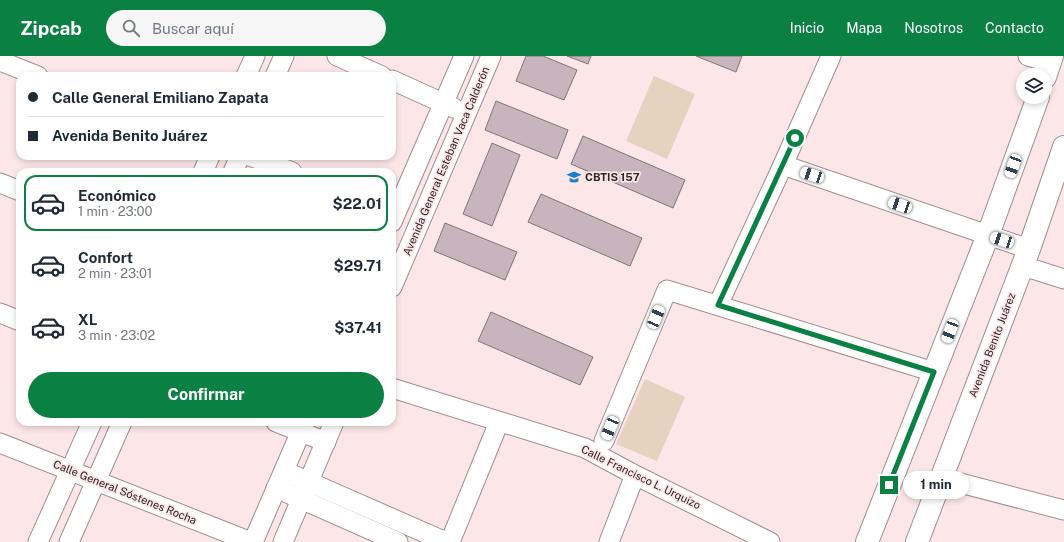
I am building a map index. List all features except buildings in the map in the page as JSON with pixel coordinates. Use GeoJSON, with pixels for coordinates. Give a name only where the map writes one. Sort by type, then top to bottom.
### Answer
{"type":"FeatureCollection","features":[{"type":"Feature","properties":{"kind":"main road"},"geometry":{"type":"LineString","coordinates":[[867,542],[988,235],[1035,104]]}},
{"type":"Feature","properties":{"kind":"main road","name":"Avenida Benito Juárez"},"geometry":{"type":"LineString","coordinates":[[917,542],[1026,257],[1064,147]]}},
{"type":"Feature","properties":{"kind":"street"},"geometry":{"type":"LineString","coordinates":[[248,72],[254,56]]}},
{"type":"Feature","properties":{"kind":"street"},"geometry":{"type":"LineString","coordinates":[[277,72],[284,56]]}},
{"type":"Feature","properties":{"kind":"street"},"geometry":{"type":"LineString","coordinates":[[337,56],[373,72]]}},
{"type":"Feature","properties":{"kind":"street"},"geometry":{"type":"LineString","coordinates":[[396,208],[464,56]]}},
{"type":"Feature","properties":{"kind":"street","name":"Avenida General Esteban Vaca Calderón"},"geometry":{"type":"LineString","coordinates":[[396,278],[491,56]]}},
{"type":"Feature","properties":{"kind":"street"},"geometry":{"type":"LineString","coordinates":[[718,305],[783,166],[831,56]]}},
{"type":"Feature","properties":{"kind":"street"},"geometry":{"type":"LineString","coordinates":[[1028,56],[1049,65]]}},
{"type":"Feature","properties":{"kind":"street"},"geometry":{"type":"LineString","coordinates":[[0,62],[27,72]]}},
{"type":"Feature","properties":{"kind":"street"},"geometry":{"type":"LineString","coordinates":[[396,82],[466,114]]}},
{"type":"Feature","properties":{"kind":"street"},"geometry":{"type":"LineString","coordinates":[[260,160],[282,168]]}},
{"type":"Feature","properties":{"kind":"street"},"geometry":{"type":"LineString","coordinates":[[783,166],[988,235],[1064,279]]}},
{"type":"Feature","properties":{"kind":"street"},"geometry":{"type":"LineString","coordinates":[[0,183],[16,189]]}},
{"type":"Feature","properties":{"kind":"street"},"geometry":{"type":"LineString","coordinates":[[396,216],[420,221]]}},
{"type":"Feature","properties":{"kind":"street"},"geometry":{"type":"LineString","coordinates":[[604,441],[668,290],[934,372]]}},
{"type":"Feature","properties":{"kind":"street"},"geometry":{"type":"LineString","coordinates":[[0,313],[16,319]]}},
{"type":"Feature","properties":{"kind":"street","name":"Calle Francisco L. Urquizo"},"geometry":{"type":"LineString","coordinates":[[396,389],[585,448],[635,475],[770,542]]}},
{"type":"Feature","properties":{"kind":"street"},"geometry":{"type":"LineString","coordinates":[[450,542],[499,422]]}},
{"type":"Feature","properties":{"kind":"street"},"geometry":{"type":"LineString","coordinates":[[38,542],[90,426]]}},
{"type":"Feature","properties":{"kind":"street"},"geometry":{"type":"LineString","coordinates":[[69,542],[120,426]]}},
{"type":"Feature","properties":{"kind":"street"},"geometry":{"type":"LineString","coordinates":[[283,542],[332,426]]}},
{"type":"Feature","properties":{"kind":"street"},"geometry":{"type":"LineString","coordinates":[[252,542],[303,427],[326,442]]}},
{"type":"Feature","properties":{"kind":"street","name":"Calle General Sóstenes Rocha"},"geometry":{"type":"LineString","coordinates":[[0,442],[252,542]]}},
{"type":"Feature","properties":{"kind":"street"},"geometry":{"type":"LineString","coordinates":[[284,471],[446,542]]}},
{"type":"Feature","properties":{"kind":"street"},"geometry":{"type":"LineString","coordinates":[[609,542],[635,475]]}},
{"type":"Feature","properties":{"kind":"street"},"geometry":{"type":"LineString","coordinates":[[941,478],[1064,510]]}},
{"type":"Feature","properties":{"kind":"street"},"geometry":{"type":"LineString","coordinates":[[276,488],[398,542]]}},
{"type":"Feature","properties":{"kind":"shaded area"},"geometry":{"type":"Polygon","coordinates":[[[654,76],[695,94],[667,159],[626,141],[654,76]]]}},
{"type":"Feature","properties":{"kind":"shaded area"},"geometry":{"type":"Polygon","coordinates":[[[645,379],[685,397],[657,461],[616,444],[645,379]]]}},
{"type":"Feature","properties":{"kind":"place","name":"CBTIS 157"},"geometry":{"type":"Point","coordinates":[574,177]}},
{"type":"Feature","properties":{"kind":"route"},"geometry":{"type":"LineString","coordinates":[[795,138],[718,305],[934,372],[889,485]]}}]}
